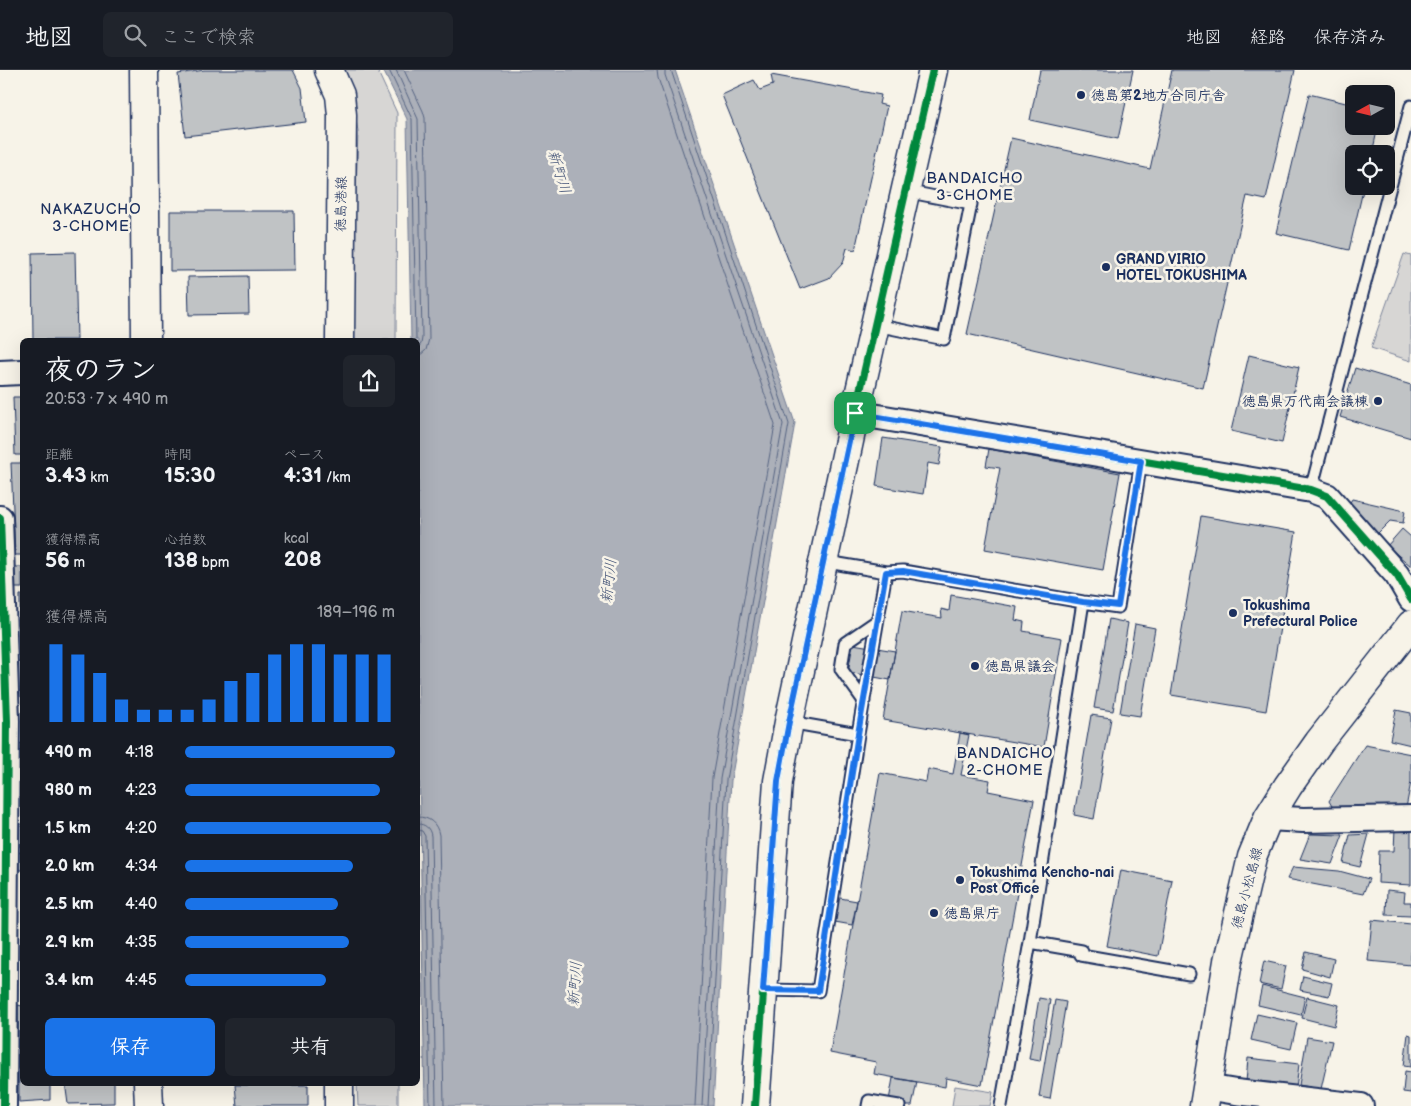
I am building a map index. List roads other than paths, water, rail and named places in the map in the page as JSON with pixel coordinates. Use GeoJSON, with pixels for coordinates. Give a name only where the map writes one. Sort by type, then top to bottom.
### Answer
{"type":"FeatureCollection","features":[{"type":"Feature","properties":{"kind":"street"},"geometry":{"type":"LineString","coordinates":[[144,70],[146,338]]}},
{"type":"Feature","properties":{"kind":"street","name":"徳島港線"},"geometry":{"type":"LineString","coordinates":[[329,70],[340,95],[342,115],[340,338]]}},
{"type":"Feature","properties":{"kind":"street"},"geometry":{"type":"LineString","coordinates":[[755,1106],[778,781],[855,413],[933,70]]}},
{"type":"Feature","properties":{"kind":"street"},"geometry":{"type":"LineString","coordinates":[[0,373],[20,372]]}},
{"type":"Feature","properties":{"kind":"street"},"geometry":{"type":"LineString","coordinates":[[855,413],[1311,490],[1328,496],[1397,575],[1411,599]]}},
{"type":"Feature","properties":{"kind":"street"},"geometry":{"type":"LineString","coordinates":[[0,518],[10,721],[4,1106]]}},
{"type":"Feature","properties":{"kind":"street","name":"徳島小松島線"},"geometry":{"type":"LineString","coordinates":[[1205,1097],[1228,961],[1243,894],[1252,857],[1268,818],[1319,742],[1411,626]]}},
{"type":"Feature","properties":{"kind":"street"},"geometry":{"type":"LineString","coordinates":[[1268,818],[1303,820],[1411,818]]}},
{"type":"Feature","properties":{"kind":"street"},"geometry":{"type":"LineString","coordinates":[[148,1086],[148,1106]]}},
{"type":"Feature","properties":{"kind":"street"},"geometry":{"type":"LineString","coordinates":[[339,1086],[339,1106]]}},
{"type":"Feature","properties":{"kind":"street"},"geometry":{"type":"LineString","coordinates":[[1205,1097],[1236,1092],[1361,1106]]}},
{"type":"Feature","properties":{"kind":"lane"},"geometry":{"type":"LineString","coordinates":[[1311,490],[1411,106]]}},
{"type":"Feature","properties":{"kind":"lane"},"geometry":{"type":"LineString","coordinates":[[876,326],[944,339],[971,204],[905,191]]}},
{"type":"Feature","properties":{"kind":"lane"},"geometry":{"type":"LineString","coordinates":[[833,563],[886,572],[903,571],[1083,602],[1118,606],[1141,461]]}},
{"type":"Feature","properties":{"kind":"lane"},"geometry":{"type":"LineString","coordinates":[[763,990],[818,991],[858,734],[886,572]]}},
{"type":"Feature","properties":{"kind":"lane"},"geometry":{"type":"LineString","coordinates":[[1001,1106],[1030,942],[1083,602]]}},
{"type":"Feature","properties":{"kind":"lane"},"geometry":{"type":"LineString","coordinates":[[864,700],[841,669],[845,643],[877,621]]}},
{"type":"Feature","properties":{"kind":"lane"},"geometry":{"type":"LineString","coordinates":[[789,722],[858,734]]}},
{"type":"Feature","properties":{"kind":"lane"},"geometry":{"type":"LineString","coordinates":[[1030,942],[1082,951],[1081,955],[1189,974]]}},
{"type":"Feature","properties":{"kind":"lane"},"geometry":{"type":"LineString","coordinates":[[868,1106],[869,1101],[899,1106]]}},
{"type":"Feature","properties":{"kind":"water","name":"新町川"},"geometry":{"type":"Polygon","coordinates":[[[383,70],[675,70],[795,423],[731,780],[713,1106],[425,1106],[420,818],[420,338],[411,338],[407,119],[383,70]]]}},
{"type":"Feature","properties":{"kind":"place","name":"徳島第2地方合同庁舎"},"geometry":{"type":"Point","coordinates":[1081,95]}},
{"type":"Feature","properties":{"kind":"place","name":"GRAND VIRIO HOTEL TOKUSHIMA"},"geometry":{"type":"Point","coordinates":[1106,267]}},
{"type":"Feature","properties":{"kind":"place","name":"徳島県万代南会議棟"},"geometry":{"type":"Point","coordinates":[1378,401]}},
{"type":"Feature","properties":{"kind":"place","name":"Tokushima Prefectural Police"},"geometry":{"type":"Point","coordinates":[1233,613]}},
{"type":"Feature","properties":{"kind":"place","name":"徳島県議会"},"geometry":{"type":"Point","coordinates":[975,666]}},
{"type":"Feature","properties":{"kind":"place","name":"Tokushima Kencho-nai Post Office"},"geometry":{"type":"Point","coordinates":[960,880]}},
{"type":"Feature","properties":{"kind":"place","name":"徳島県庁"},"geometry":{"type":"Point","coordinates":[934,913]}},
{"type":"Feature","properties":{"kind":"district","name":"BANDAICHO 3-CHOME"},"geometry":{"type":"Point","coordinates":[975,186]}},
{"type":"Feature","properties":{"kind":"district","name":"NAKAZUCHO 3-CHOME"},"geometry":{"type":"Point","coordinates":[91,218]}},
{"type":"Feature","properties":{"kind":"district","name":"BANDAICHO 2-CHOME"},"geometry":{"type":"Point","coordinates":[1005,762]}}]}
